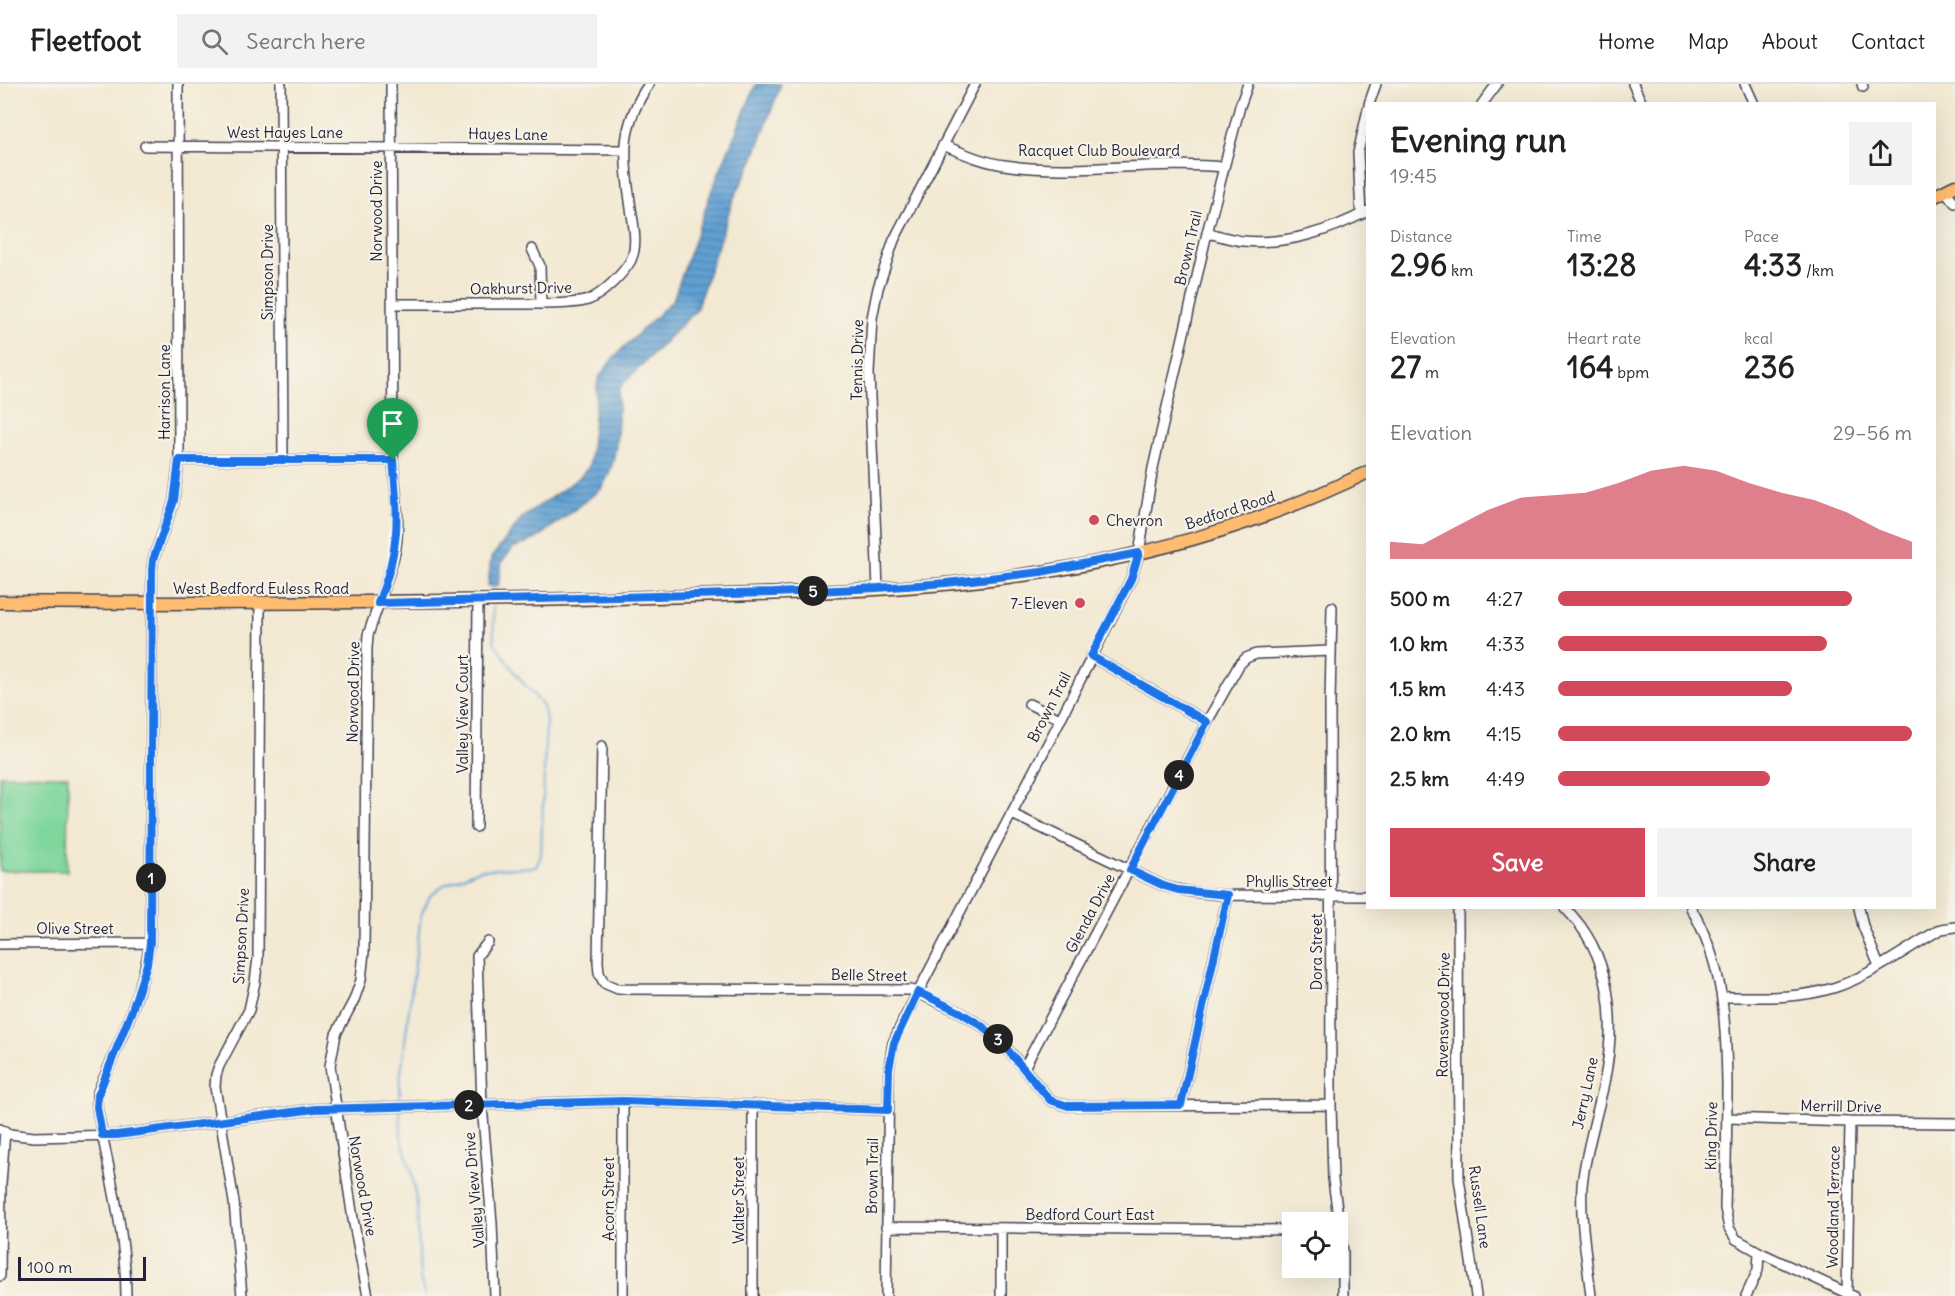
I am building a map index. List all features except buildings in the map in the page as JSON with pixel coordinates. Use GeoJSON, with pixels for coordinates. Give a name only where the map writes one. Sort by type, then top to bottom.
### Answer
{"type":"FeatureCollection","features":[{"type":"Feature","properties":{"kind":"main road","name":"Bedford Road"},"geometry":{"type":"LineString","coordinates":[[378,603],[774,593],[946,583],[1041,572],[1139,553],[1197,538],[1324,493],[1366,473]]}},
{"type":"Feature","properties":{"kind":"main road","name":"West Bedford Euless Road"},"geometry":{"type":"LineString","coordinates":[[0,602],[378,603]]}},
{"type":"Feature","properties":{"kind":"street","name":"Harrison Lane"},"geometry":{"type":"LineString","coordinates":[[126,1296],[121,1229],[97,1107],[98,1095],[132,1010],[147,964],[150,943],[153,560],[174,501],[179,460],[178,84]]}},
{"type":"Feature","properties":{"kind":"street","name":"Simpson Drive"},"geometry":{"type":"LineString","coordinates":[[281,84],[283,460]]}},
{"type":"Feature","properties":{"kind":"street","name":"Norwood Drive"},"geometry":{"type":"LineString","coordinates":[[368,1296],[353,1219],[330,1066],[336,1034],[354,1000],[361,980],[364,952],[368,635],[395,551],[397,534],[393,460],[391,84]]}},
{"type":"Feature","properties":{"kind":"street","name":"Oakhurst Drive"},"geometry":{"type":"LineString","coordinates":[[392,304],[581,302],[590,299],[611,283],[631,259],[634,248],[624,150],[633,110],[649,84]]}},
{"type":"Feature","properties":{"kind":"street","name":"Tennis Drive"},"geometry":{"type":"LineString","coordinates":[[878,588],[869,373],[872,318],[878,288],[890,252],[975,84]]}},
{"type":"Feature","properties":{"kind":"street","name":"Brown Trail"},"geometry":{"type":"LineString","coordinates":[[886,1296],[889,1069],[894,1043],[918,992],[1012,814],[1131,579],[1139,553],[1154,468],[1207,233],[1248,84]]}},
{"type":"Feature","properties":{"kind":"street"},"geometry":{"type":"LineString","coordinates":[[1371,102],[1376,84]]}},
{"type":"Feature","properties":{"kind":"street"},"geometry":{"type":"LineString","coordinates":[[1484,102],[1497,84]]}},
{"type":"Feature","properties":{"kind":"street"},"geometry":{"type":"LineString","coordinates":[[1633,84],[1641,102]]}},
{"type":"Feature","properties":{"kind":"street"},"geometry":{"type":"LineString","coordinates":[[1745,84],[1753,102]]}},
{"type":"Feature","properties":{"kind":"street"},"geometry":{"type":"LineString","coordinates":[[1207,233],[1241,241],[1289,240],[1314,235],[1364,213],[1359,153],[1366,119]]}},
{"type":"Feature","properties":{"kind":"street","name":"Racquet Club Boulevard"},"geometry":{"type":"LineString","coordinates":[[943,145],[975,159],[1030,168],[1188,165],[1224,167]]}},
{"type":"Feature","properties":{"kind":"street"},"geometry":{"type":"LineString","coordinates":[[145,146],[178,146]]}},
{"type":"Feature","properties":{"kind":"street","name":"West Hayes Lane"},"geometry":{"type":"LineString","coordinates":[[178,146],[391,147]]}},
{"type":"Feature","properties":{"kind":"street","name":"Hayes Lane"},"geometry":{"type":"LineString","coordinates":[[391,147],[624,150]]}},
{"type":"Feature","properties":{"kind":"street"},"geometry":{"type":"LineString","coordinates":[[1945,191],[1955,203]]}},
{"type":"Feature","properties":{"kind":"street"},"geometry":{"type":"LineString","coordinates":[[532,249],[540,266],[541,304]]}},
{"type":"Feature","properties":{"kind":"street"},"geometry":{"type":"LineString","coordinates":[[179,460],[393,460]]}},
{"type":"Feature","properties":{"kind":"street","name":"Valley View Court"},"geometry":{"type":"LineString","coordinates":[[476,827],[488,601]]}},
{"type":"Feature","properties":{"kind":"street","name":"Simpson Drive"},"geometry":{"type":"LineString","coordinates":[[242,1296],[228,1156],[216,1101],[216,1075],[249,1010],[258,958],[260,603]]}},
{"type":"Feature","properties":{"kind":"street","name":"Dora Street"},"geometry":{"type":"LineString","coordinates":[[1332,607],[1331,1105],[1333,1180],[1337,1212]]}},
{"type":"Feature","properties":{"kind":"street","name":"Glenda Drive"},"geometry":{"type":"LineString","coordinates":[[1024,1068],[1239,665],[1246,658],[1264,652],[1331,651]]}},
{"type":"Feature","properties":{"kind":"street"},"geometry":{"type":"LineString","coordinates":[[1091,656],[1207,722]]}},
{"type":"Feature","properties":{"kind":"street"},"geometry":{"type":"LineString","coordinates":[[1029,704],[1060,719]]}},
{"type":"Feature","properties":{"kind":"street","name":"Belle Street"},"geometry":{"type":"LineString","coordinates":[[602,746],[598,962],[599,973],[604,983],[618,989],[905,989],[918,992],[960,1012],[982,1026],[1001,1042],[1050,1100],[1068,1106],[1331,1105]]}},
{"type":"Feature","properties":{"kind":"street","name":"Phyllis Street"},"geometry":{"type":"LineString","coordinates":[[1012,814],[1164,886],[1178,890],[1228,895],[1366,896]]}},
{"type":"Feature","properties":{"kind":"street"},"geometry":{"type":"LineString","coordinates":[[1181,1105],[1228,895]]}},
{"type":"Feature","properties":{"kind":"street","name":"Ravenswood Drive"},"geometry":{"type":"LineString","coordinates":[[1457,1122],[1458,909]]}},
{"type":"Feature","properties":{"kind":"street","name":"Jerry Lane"},"geometry":{"type":"LineString","coordinates":[[1566,909],[1585,934],[1598,957],[1608,987],[1610,1003],[1609,1051],[1582,1185],[1591,1296]]}},
{"type":"Feature","properties":{"kind":"street","name":"King Drive"},"geometry":{"type":"LineString","coordinates":[[1692,909],[1715,960],[1723,997],[1726,1030],[1727,1118],[1725,1208],[1729,1228],[1736,1239],[1759,1252],[1850,1294]]}},
{"type":"Feature","properties":{"kind":"street"},"geometry":{"type":"LineString","coordinates":[[1859,909],[1863,926],[1879,966]]}},
{"type":"Feature","properties":{"kind":"street"},"geometry":{"type":"LineString","coordinates":[[1723,997],[1810,994],[1834,988],[1879,966],[1941,929],[1955,927]]}},
{"type":"Feature","properties":{"kind":"street","name":"Valley View Drive"},"geometry":{"type":"LineString","coordinates":[[488,942],[477,956],[482,1105],[492,1223],[495,1296]]}},
{"type":"Feature","properties":{"kind":"street","name":"Olive Street"},"geometry":{"type":"LineString","coordinates":[[0,944],[150,943]]}},
{"type":"Feature","properties":{"kind":"street"},"geometry":{"type":"LineString","coordinates":[[0,1276],[2,1130],[18,1136],[33,1137],[117,1135],[273,1113],[335,1108],[623,1101],[888,1110]]}},
{"type":"Feature","properties":{"kind":"street","name":"Acorn Street"},"geometry":{"type":"LineString","coordinates":[[623,1101],[623,1296]]}},
{"type":"Feature","properties":{"kind":"street","name":"Walter Street"},"geometry":{"type":"LineString","coordinates":[[753,1105],[753,1296]]}},
{"type":"Feature","properties":{"kind":"street","name":"Merrill Drive"},"geometry":{"type":"LineString","coordinates":[[1727,1118],[1955,1123]]}},
{"type":"Feature","properties":{"kind":"street","name":"Russell Lane"},"geometry":{"type":"LineString","coordinates":[[1457,1122],[1459,1178],[1476,1296]]}},
{"type":"Feature","properties":{"kind":"street","name":"Woodland Terrace"},"geometry":{"type":"LineString","coordinates":[[1850,1122],[1850,1294]]}},
{"type":"Feature","properties":{"kind":"street","name":"Bedford Court East"},"geometry":{"type":"LineString","coordinates":[[886,1227],[1282,1230]]}},
{"type":"Feature","properties":{"kind":"street"},"geometry":{"type":"LineString","coordinates":[[1001,1228],[1001,1296]]}},
{"type":"Feature","properties":{"kind":"street"},"geometry":{"type":"LineString","coordinates":[[1746,1296],[1758,1270],[1759,1252]]}},
{"type":"Feature","properties":{"kind":"street","name":"Dora Street"},"geometry":{"type":"LineString","coordinates":[[1343,1278],[1343,1296]]}},
{"type":"Feature","properties":{"kind":"green space"},"geometry":{"type":"Polygon","coordinates":[[[0,775],[68,776],[67,871],[0,871],[0,775]]]}},
{"type":"Feature","properties":{"kind":"water"},"geometry":{"type":"Polygon","coordinates":[[[756,84],[781,84],[753,160],[733,200],[696,310],[622,385],[619,391],[615,454],[607,478],[601,489],[536,539],[513,548],[502,562],[498,586],[488,586],[491,558],[522,518],[580,477],[589,467],[598,379],[614,357],[673,300],[712,190],[756,84]]]}},
{"type":"Feature","properties":{"kind":"waterway"},"geometry":{"type":"LineString","coordinates":[[493,585],[493,597]]}},
{"type":"Feature","properties":{"kind":"waterway"},"geometry":{"type":"LineString","coordinates":[[400,1104],[400,1081],[421,915],[430,896],[444,885],[479,870],[536,867],[541,855],[546,719],[543,706],[516,674],[494,642],[493,606]]}},
{"type":"Feature","properties":{"kind":"waterway"},"geometry":{"type":"LineString","coordinates":[[400,1110],[401,1137],[412,1174],[417,1205],[420,1278],[425,1296]]}},
{"type":"Feature","properties":{"kind":"place","name":"Chevron"},"geometry":{"type":"Point","coordinates":[1094,520]}},
{"type":"Feature","properties":{"kind":"place","name":"7-Eleven"},"geometry":{"type":"Point","coordinates":[1080,603]}},
{"type":"Feature","properties":{"kind":"route"},"geometry":{"type":"LineString","coordinates":[[179,460],[393,460],[397,534],[395,551],[378,603],[774,593],[878,588],[1041,572],[1139,553],[1131,579],[1091,656],[1207,722],[1130,870],[1178,890],[1228,895],[1181,1105],[1068,1106],[1059,1104],[1050,1100],[1001,1042],[982,1026],[960,1012],[918,992],[894,1043],[889,1069],[888,1110],[623,1101],[315,1109],[117,1135],[102,1135],[97,1107],[100,1085],[132,1010],[147,964],[150,943],[152,570],[153,560],[177,491],[179,460]]}}]}
